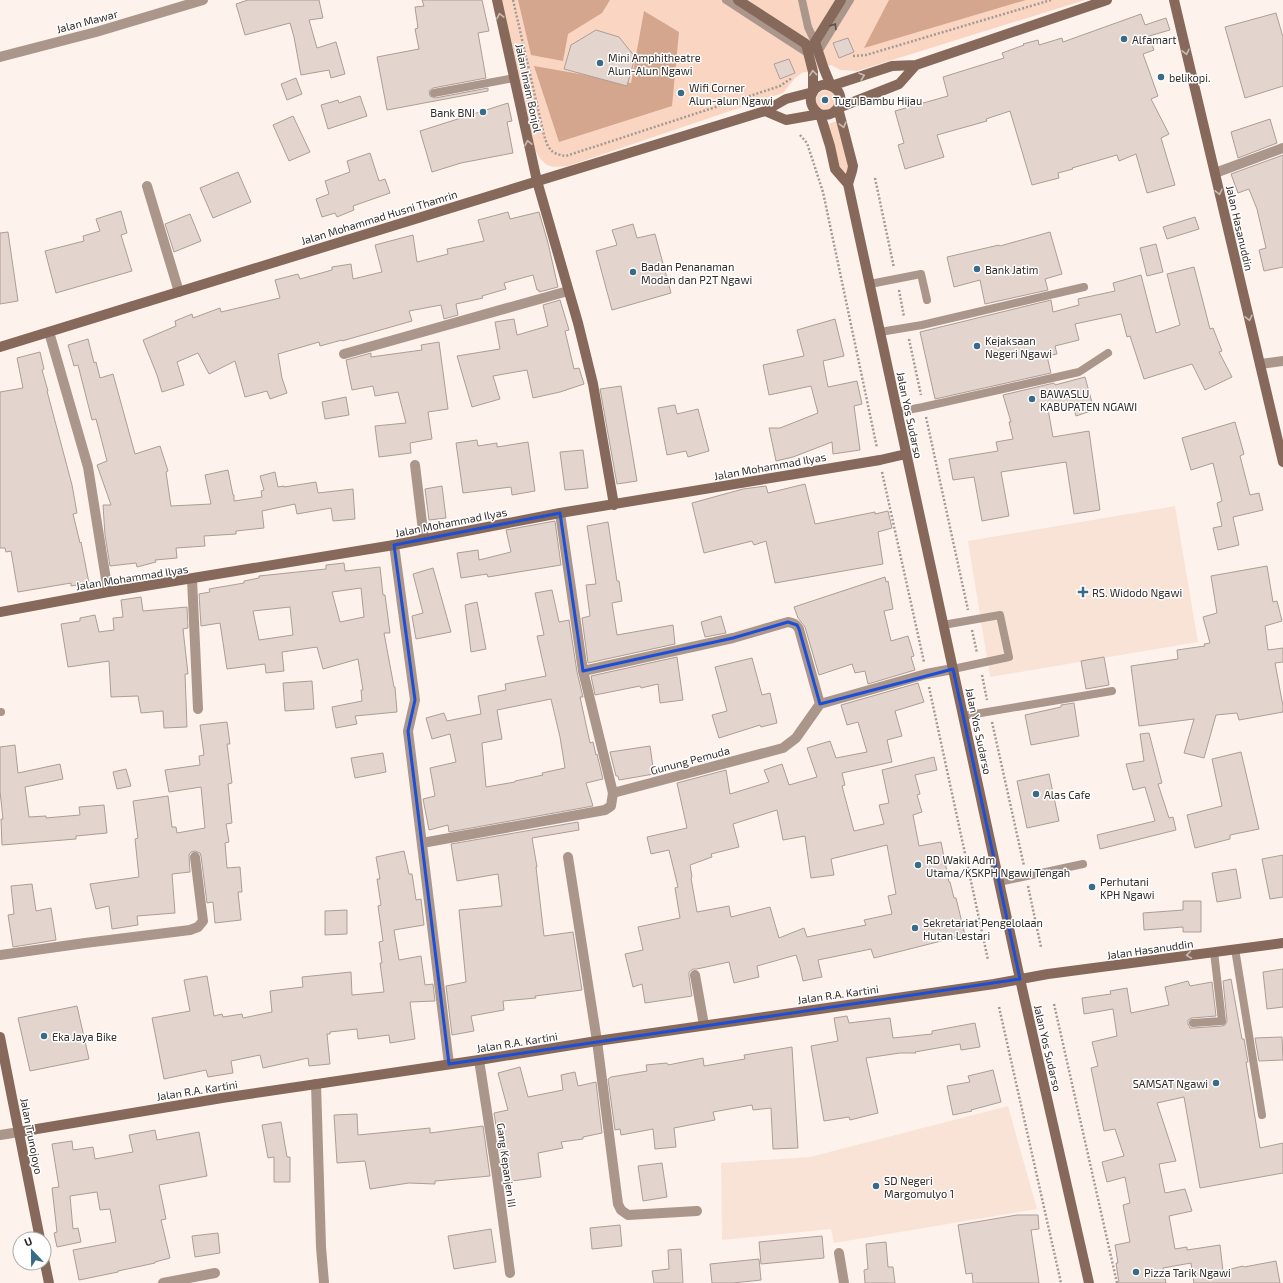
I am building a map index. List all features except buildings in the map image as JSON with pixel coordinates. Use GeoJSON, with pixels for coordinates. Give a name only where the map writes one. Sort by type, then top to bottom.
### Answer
{"type":"FeatureCollection","features":[{"type":"Feature","properties":{"kind":"street","name":"Jalan Mawar"},"geometry":{"type":"LineString","coordinates":[[0,57],[96,32],[203,0]]}},
{"type":"Feature","properties":{"kind":"street","name":"Jalan Imam Bonjol"},"geometry":{"type":"LineString","coordinates":[[497,0],[537,181],[578,323],[592,384],[614,505]]}},
{"type":"Feature","properties":{"kind":"street"},"geometry":{"type":"LineString","coordinates":[[738,0],[812,48],[831,86],[837,91],[840,97],[838,108]]}},
{"type":"Feature","properties":{"kind":"street"},"geometry":{"type":"LineString","coordinates":[[820,114],[814,110],[810,103],[813,92],[814,72],[812,48],[841,0]]}},
{"type":"Feature","properties":{"kind":"street"},"geometry":{"type":"LineString","coordinates":[[813,92],[823,86],[831,86],[892,66],[916,65],[1107,0]]}},
{"type":"Feature","properties":{"kind":"street","name":"Jalan Hasanuddin"},"geometry":{"type":"LineString","coordinates":[[1174,0],[1283,462]]}},
{"type":"Feature","properties":{"kind":"street"},"geometry":{"type":"LineString","coordinates":[[765,111],[786,120],[820,114],[830,115],[838,108],[899,84],[916,65]]}},
{"type":"Feature","properties":{"kind":"street","name":"Jalan Mohammad Husni Thamrin"},"geometry":{"type":"LineString","coordinates":[[0,347],[765,111],[786,99],[813,92]]}},
{"type":"Feature","properties":{"kind":"street","name":"Jalan Yos Sudarso"},"geometry":{"type":"LineString","coordinates":[[838,108],[853,166],[848,184]]}},
{"type":"Feature","properties":{"kind":"street","name":"Jalan Yos Sudarso"},"geometry":{"type":"LineString","coordinates":[[820,114],[830,146],[835,169],[848,184],[1020,979],[1089,1283]]}},
{"type":"Feature","properties":{"kind":"street"},"geometry":{"type":"LineString","coordinates":[[1215,173],[1283,148]]}},
{"type":"Feature","properties":{"kind":"street"},"geometry":{"type":"LineString","coordinates":[[147,186],[179,292]]}},
{"type":"Feature","properties":{"kind":"street"},"geometry":{"type":"LineString","coordinates":[[344,354],[568,291]]}},
{"type":"Feature","properties":{"kind":"street"},"geometry":{"type":"LineString","coordinates":[[49,332],[88,467],[108,592]]}},
{"type":"Feature","properties":{"kind":"street"},"geometry":{"type":"LineString","coordinates":[[1260,364],[1283,361]]}},
{"type":"Feature","properties":{"kind":"street","name":"Jalan Mohammad Ilyas"},"geometry":{"type":"LineString","coordinates":[[0,612],[108,592],[394,545],[560,513],[880,460],[906,454]]}},
{"type":"Feature","properties":{"kind":"street"},"geometry":{"type":"LineString","coordinates":[[415,465],[424,539]]}},
{"type":"Feature","properties":{"kind":"street"},"geometry":{"type":"LineString","coordinates":[[422,843],[605,810],[611,806],[613,792],[583,671],[560,513]]}},
{"type":"Feature","properties":{"kind":"street"},"geometry":{"type":"LineString","coordinates":[[394,545],[415,700],[408,731],[449,1064]]}},
{"type":"Feature","properties":{"kind":"street"},"geometry":{"type":"LineString","coordinates":[[192,579],[198,709]]}},
{"type":"Feature","properties":{"kind":"street"},"geometry":{"type":"LineString","coordinates":[[583,671],[733,638],[788,622],[794,623],[799,629],[820,704],[926,674],[953,669]]}},
{"type":"Feature","properties":{"kind":"street","name":"Gunung Pemuda"},"geometry":{"type":"LineString","coordinates":[[613,792],[783,748],[796,738],[820,704]]}},
{"type":"Feature","properties":{"kind":"street"},"geometry":{"type":"LineString","coordinates":[[0,955],[190,930],[198,927],[203,922],[195,856]]}},
{"type":"Feature","properties":{"kind":"street"},"geometry":{"type":"LineString","coordinates":[[568,857],[597,1041],[618,1204],[621,1210],[628,1215],[697,1211]]}},
{"type":"Feature","properties":{"kind":"street","name":"Jalan Hasanuddin"},"geometry":{"type":"LineString","coordinates":[[1020,979],[1283,943]]}},
{"type":"Feature","properties":{"kind":"street"},"geometry":{"type":"LineString","coordinates":[[695,975],[704,1026]]}},
{"type":"Feature","properties":{"kind":"street","name":"Jalan R.A. Kartini"},"geometry":{"type":"LineString","coordinates":[[19,1132],[222,1098],[1020,979]]}},
{"type":"Feature","properties":{"kind":"street","name":"Jalan Trunojoyo"},"geometry":{"type":"LineString","coordinates":[[0,1037],[38,1231]]}},
{"type":"Feature","properties":{"kind":"street","name":"Gang Kepanjen III"},"geometry":{"type":"LineString","coordinates":[[479,1060],[510,1273]]}},
{"type":"Feature","properties":{"kind":"street"},"geometry":{"type":"LineString","coordinates":[[316,1084],[321,1247],[324,1283]]}},
{"type":"Feature","properties":{"kind":"street"},"geometry":{"type":"LineString","coordinates":[[0,1135],[19,1132]]}},
{"type":"Feature","properties":{"kind":"street"},"geometry":{"type":"LineString","coordinates":[[839,1253],[844,1283]]}},
{"type":"Feature","properties":{"kind":"street"},"geometry":{"type":"LineString","coordinates":[[46,1271],[49,1283]]}},
{"type":"Feature","properties":{"kind":"street"},"geometry":{"type":"LineString","coordinates":[[163,1283],[215,1274]]}},
{"type":"Feature","properties":{"kind":"lane"},"geometry":{"type":"LineString","coordinates":[[726,0],[812,48]]}},
{"type":"Feature","properties":{"kind":"lane"},"geometry":{"type":"LineString","coordinates":[[802,0],[812,48]]}},
{"type":"Feature","properties":{"kind":"lane"},"geometry":{"type":"LineString","coordinates":[[812,48],[850,0]]}},
{"type":"Feature","properties":{"kind":"lane"},"geometry":{"type":"LineString","coordinates":[[434,93],[514,78]]}},
{"type":"Feature","properties":{"kind":"lane"},"geometry":{"type":"LineString","coordinates":[[870,284],[921,274],[926,300]]}},
{"type":"Feature","properties":{"kind":"lane"},"geometry":{"type":"LineString","coordinates":[[880,332],[907,328],[1084,287]]}},
{"type":"Feature","properties":{"kind":"lane"},"geometry":{"type":"LineString","coordinates":[[897,412],[1079,372],[1108,353]]}},
{"type":"Feature","properties":{"kind":"lane"},"geometry":{"type":"LineString","coordinates":[[943,625],[1000,615],[1009,657],[953,669]]}},
{"type":"Feature","properties":{"kind":"lane"},"geometry":{"type":"LineString","coordinates":[[963,716],[1112,691]]}},
{"type":"Feature","properties":{"kind":"lane"},"geometry":{"type":"LineString","coordinates":[[999,882],[1083,864]]}},
{"type":"Feature","properties":{"kind":"lane"},"geometry":{"type":"LineString","coordinates":[[1235,949],[1262,1115]]}},
{"type":"Feature","properties":{"kind":"lane"},"geometry":{"type":"LineString","coordinates":[[1193,1023],[1222,1021],[1214,952]]}},
{"type":"Feature","properties":{"kind":"path"},"geometry":{"type":"LineString","coordinates":[[513,0],[544,135],[547,145],[551,151],[557,154],[566,156],[780,86],[792,78]]}},
{"type":"Feature","properties":{"kind":"path"},"geometry":{"type":"LineString","coordinates":[[853,56],[866,55],[1051,0]]}},
{"type":"Feature","properties":{"kind":"path"},"geometry":{"type":"LineString","coordinates":[[800,135],[808,143],[823,192],[877,448]]}},
{"type":"Feature","properties":{"kind":"path"},"geometry":{"type":"LineString","coordinates":[[875,178],[1041,947]]}},
{"type":"Feature","properties":{"kind":"path"},"geometry":{"type":"LineString","coordinates":[[882,471],[924,664]]}},
{"type":"Feature","properties":{"kind":"path"},"geometry":{"type":"LineString","coordinates":[[928,681],[988,960]]}},
{"type":"Feature","properties":{"kind":"path"},"geometry":{"type":"LineString","coordinates":[[1054,1004],[1117,1283]]}},
{"type":"Feature","properties":{"kind":"path"},"geometry":{"type":"LineString","coordinates":[[999,1007],[1061,1283]]}},
{"type":"Feature","properties":{"kind":"highlighted area"},"geometry":{"type":"Polygon","coordinates":[[[560,513],[583,671],[733,638],[788,622],[797,625],[799,629],[820,704],[953,669],[1020,979],[449,1064],[408,731],[415,700],[394,545],[560,513]]]}},
{"type":"Feature","properties":{"kind":"shaded area"},"geometry":{"type":"Polygon","coordinates":[[[501,0],[1085,0],[857,71],[840,70],[831,65],[802,73],[795,78],[783,93],[568,166],[556,167],[545,163],[535,150],[501,0]]]}},
{"type":"Feature","properties":{"kind":"shaded area"},"geometry":{"type":"Polygon","coordinates":[[[518,0],[610,0],[602,13],[568,34],[563,61],[531,55],[518,0]]]}},
{"type":"Feature","properties":{"kind":"shaded area"},"geometry":{"type":"Polygon","coordinates":[[[889,0],[1026,0],[864,48],[889,0]]]}},
{"type":"Feature","properties":{"kind":"shaded area"},"geometry":{"type":"Polygon","coordinates":[[[644,11],[679,32],[672,106],[559,142],[534,66],[631,83],[644,11]]]}},
{"type":"Feature","properties":{"kind":"shaded area"},"geometry":{"type":"Polygon","coordinates":[[[826,90],[833,93],[836,100],[833,107],[826,110],[819,107],[816,100],[819,93],[826,90]]]}},
{"type":"Feature","properties":{"kind":"shaded area"},"geometry":{"type":"Polygon","coordinates":[[[837,121],[848,165],[846,175],[839,167],[828,124],[837,121]]]}},
{"type":"Feature","properties":{"kind":"shaded area","name":"RS. Widodo Ngawi"},"geometry":{"type":"Polygon","coordinates":[[[1175,506],[1198,642],[990,677],[968,541],[1175,506]]]}},
{"type":"Feature","properties":{"kind":"shaded area","name":"SD Negeri Margomulyo 1"},"geometry":{"type":"Polygon","coordinates":[[[1008,1106],[1037,1209],[834,1243],[831,1229],[722,1240],[721,1163],[810,1157],[1008,1106]]]}},
{"type":"Feature","properties":{"kind":"place","name":"Alfamart"},"geometry":{"type":"Point","coordinates":[1124,39]}},
{"type":"Feature","properties":{"kind":"place","name":"Mini Amphitheatre Alun-Alun Ngawi"},"geometry":{"type":"Point","coordinates":[600,63]}},
{"type":"Feature","properties":{"kind":"place","name":"belikopi."},"geometry":{"type":"Point","coordinates":[1161,77]}},
{"type":"Feature","properties":{"kind":"place","name":"Wifi Corner Alun-alun Ngawi"},"geometry":{"type":"Point","coordinates":[681,93]}},
{"type":"Feature","properties":{"kind":"place","name":"Tugu Bambu Hijau"},"geometry":{"type":"Point","coordinates":[825,100]}},
{"type":"Feature","properties":{"kind":"place","name":"Bank BNI"},"geometry":{"type":"Point","coordinates":[483,112]}},
{"type":"Feature","properties":{"kind":"place","name":"Bank Jatim"},"geometry":{"type":"Point","coordinates":[977,269]}},
{"type":"Feature","properties":{"kind":"place","name":"Badan Penanaman Modan dan P2T Ngawi"},"geometry":{"type":"Point","coordinates":[633,272]}},
{"type":"Feature","properties":{"kind":"place","name":"Kejaksaan Negeri Ngawi"},"geometry":{"type":"Point","coordinates":[977,346]}},
{"type":"Feature","properties":{"kind":"place","name":"BAWASLU KABUPATEN NGAWI"},"geometry":{"type":"Point","coordinates":[1032,399]}},
{"type":"Feature","properties":{"kind":"place","name":"RS. Widodo Ngawi"},"geometry":{"type":"Point","coordinates":[1083,592]}},
{"type":"Feature","properties":{"kind":"place","name":"Alas Cafe"},"geometry":{"type":"Point","coordinates":[1036,794]}},
{"type":"Feature","properties":{"kind":"place","name":"RD Wakil Adm Utama/KSKPH Ngawi Tengah"},"geometry":{"type":"Point","coordinates":[918,865]}},
{"type":"Feature","properties":{"kind":"place","name":"Perhutani KPH Ngawi"},"geometry":{"type":"Point","coordinates":[1092,887]}},
{"type":"Feature","properties":{"kind":"place","name":"Sekretariat Pengelolaan Hutan Lestari"},"geometry":{"type":"Point","coordinates":[915,928]}},
{"type":"Feature","properties":{"kind":"place","name":"Eka Jaya Bike"},"geometry":{"type":"Point","coordinates":[44,1036]}},
{"type":"Feature","properties":{"kind":"place","name":"SAMSAT Ngawi"},"geometry":{"type":"Point","coordinates":[1216,1083]}},
{"type":"Feature","properties":{"kind":"place","name":"SD Negeri Margomulyo 1"},"geometry":{"type":"Point","coordinates":[876,1186]}},
{"type":"Feature","properties":{"kind":"place","name":"Pizza Tarik Ngawi"},"geometry":{"type":"Point","coordinates":[1136,1272]}}]}
